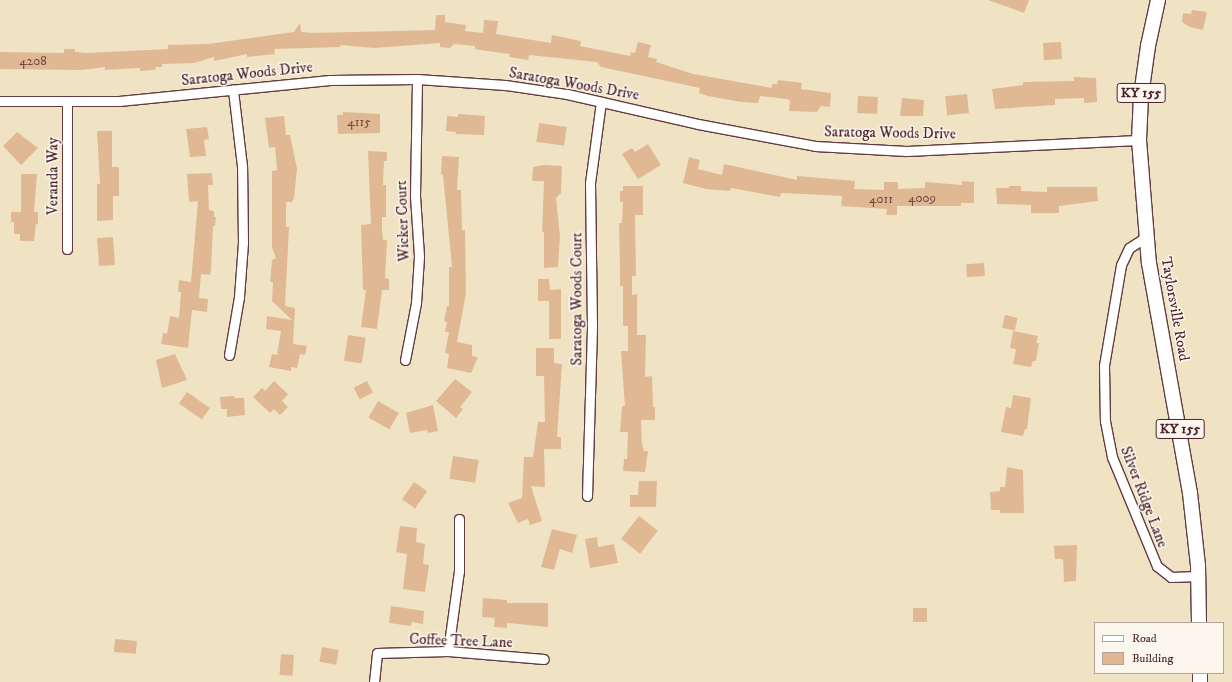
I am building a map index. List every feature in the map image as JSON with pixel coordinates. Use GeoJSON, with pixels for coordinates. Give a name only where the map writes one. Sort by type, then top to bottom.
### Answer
{"type":"FeatureCollection","features":[{"type":"Feature","properties":{"kind":"main road","name":"Taylorsville Road"},"geometry":{"type":"LineString","coordinates":[[1158,0],[1148,46],[1140,96],[1139,140],[1146,237],[1154,296],[1185,459],[1198,576],[1200,622]]}},
{"type":"Feature","properties":{"kind":"street","name":"Saratoga Woods Drive"},"geometry":{"type":"LineString","coordinates":[[0,101],[67,103],[119,102],[330,80],[417,79],[505,85],[601,102],[774,140],[860,149],[906,150],[1139,140]]}},
{"type":"Feature","properties":{"kind":"street","name":"Wicker Court"},"geometry":{"type":"LineString","coordinates":[[405,360],[416,303],[419,256],[415,196],[417,79]]}},
{"type":"Feature","properties":{"kind":"street"},"geometry":{"type":"LineString","coordinates":[[229,355],[239,297],[244,243],[242,166],[233,90]]}},
{"type":"Feature","properties":{"kind":"street","name":"Saratoga Woods Court"},"geometry":{"type":"LineString","coordinates":[[587,496],[592,326],[590,183],[601,102]]}},
{"type":"Feature","properties":{"kind":"street","name":"Veranda Way"},"geometry":{"type":"LineString","coordinates":[[67,103],[67,249]]}},
{"type":"Feature","properties":{"kind":"street","name":"Silver Ridge Lane"},"geometry":{"type":"LineString","coordinates":[[1146,237],[1129,248],[1121,264],[1104,366],[1105,421],[1112,458],[1157,566],[1171,577],[1198,576]]}},
{"type":"Feature","properties":{"kind":"street"},"geometry":{"type":"LineString","coordinates":[[448,651],[459,571],[459,519]]}},
{"type":"Feature","properties":{"kind":"street","name":"Coffee Tree Lane"},"geometry":{"type":"LineString","coordinates":[[374,682],[377,653],[448,651],[544,659]]}},
{"type":"Feature","properties":{"kind":"building"},"geometry":{"type":"Polygon","coordinates":[[[988,0],[1029,0],[1024,13],[988,0]]]}},
{"type":"Feature","properties":{"kind":"building"},"geometry":{"type":"Polygon","coordinates":[[[1192,10],[1207,12],[1203,30],[1190,27],[1182,22],[1183,13],[1191,14],[1192,10]]]}},
{"type":"Feature","properties":{"kind":"building"},"geometry":{"type":"Polygon","coordinates":[[[436,15],[445,15],[445,22],[466,25],[465,31],[483,33],[484,20],[498,21],[496,34],[551,43],[552,35],[581,41],[580,46],[630,56],[631,52],[635,53],[638,42],[651,45],[648,57],[657,59],[656,62],[693,74],[772,88],[772,84],[777,84],[778,80],[802,83],[801,89],[831,93],[830,107],[821,106],[817,112],[789,111],[790,101],[787,99],[760,96],[758,103],[741,102],[699,93],[700,88],[601,67],[597,62],[529,55],[528,60],[509,57],[510,54],[475,49],[475,46],[454,44],[450,48],[440,47],[440,43],[374,48],[340,45],[341,47],[274,49],[275,54],[247,57],[247,54],[214,61],[214,57],[194,63],[162,64],[162,67],[156,67],[155,70],[140,71],[140,68],[105,70],[105,67],[82,70],[0,69],[0,52],[64,53],[64,49],[75,49],[75,52],[87,53],[168,49],[168,45],[208,44],[294,32],[300,23],[301,32],[312,33],[435,30],[436,15]]]}},
{"type":"Feature","properties":{"kind":"building"},"geometry":{"type":"Polygon","coordinates":[[[1061,42],[1062,59],[1044,60],[1043,43],[1061,42]]]}},
{"type":"Feature","properties":{"kind":"building"},"geometry":{"type":"Polygon","coordinates":[[[1074,77],[1096,78],[1097,102],[1084,103],[1084,98],[1055,99],[1055,105],[995,109],[992,89],[1023,85],[1023,82],[1074,81],[1074,77]]]}},
{"type":"Feature","properties":{"kind":"building"},"geometry":{"type":"Polygon","coordinates":[[[967,94],[969,113],[947,115],[945,96],[967,94]]]}},
{"type":"Feature","properties":{"kind":"building"},"geometry":{"type":"Polygon","coordinates":[[[858,96],[878,97],[877,114],[857,113],[858,96]]]}},
{"type":"Feature","properties":{"kind":"building"},"geometry":{"type":"Polygon","coordinates":[[[902,98],[924,100],[923,116],[900,116],[902,98]]]}},
{"type":"Feature","properties":{"kind":"building"},"geometry":{"type":"Polygon","coordinates":[[[343,112],[380,114],[380,133],[338,134],[337,115],[343,115],[343,112]]]}},
{"type":"Feature","properties":{"kind":"building"},"geometry":{"type":"Polygon","coordinates":[[[458,114],[485,116],[484,135],[456,134],[456,132],[446,131],[447,116],[458,117],[458,114]]]}},
{"type":"Feature","properties":{"kind":"building"},"geometry":{"type":"Polygon","coordinates":[[[284,116],[286,135],[290,135],[297,169],[294,198],[292,202],[286,202],[286,227],[289,227],[285,306],[295,308],[293,344],[307,346],[305,355],[300,354],[297,368],[291,367],[291,371],[269,367],[272,354],[277,355],[281,331],[266,329],[267,316],[292,320],[272,301],[273,282],[270,282],[272,260],[276,258],[272,248],[272,171],[277,170],[275,147],[269,148],[265,118],[284,116]]]}},
{"type":"Feature","properties":{"kind":"building"},"geometry":{"type":"Polygon","coordinates":[[[539,123],[567,127],[564,146],[536,142],[539,123]]]}},
{"type":"Feature","properties":{"kind":"building"},"geometry":{"type":"Polygon","coordinates":[[[207,127],[209,139],[204,140],[206,156],[190,157],[186,129],[207,127]]]}},
{"type":"Feature","properties":{"kind":"building"},"geometry":{"type":"Polygon","coordinates":[[[97,131],[112,131],[112,167],[119,167],[119,196],[113,196],[113,220],[97,221],[97,184],[100,184],[97,131]]]}},
{"type":"Feature","properties":{"kind":"building"},"geometry":{"type":"Polygon","coordinates":[[[17,132],[38,148],[21,165],[3,146],[17,132]]]}},
{"type":"Feature","properties":{"kind":"building"},"geometry":{"type":"Polygon","coordinates":[[[648,144],[661,165],[638,179],[622,154],[632,148],[635,152],[648,144]]]}},
{"type":"Feature","properties":{"kind":"building"},"geometry":{"type":"Polygon","coordinates":[[[368,151],[387,152],[387,161],[384,161],[383,185],[386,185],[386,217],[382,217],[382,231],[383,240],[387,240],[385,278],[389,279],[389,290],[382,290],[377,329],[361,327],[366,290],[363,290],[361,225],[371,224],[368,151]]]}},
{"type":"Feature","properties":{"kind":"building"},"geometry":{"type":"Polygon","coordinates":[[[442,156],[459,157],[457,190],[461,190],[462,230],[465,230],[466,293],[457,342],[472,345],[472,356],[478,357],[471,373],[447,368],[449,354],[445,353],[449,332],[445,332],[447,322],[444,321],[447,306],[449,306],[449,267],[452,267],[443,175],[441,174],[442,156]]]}},
{"type":"Feature","properties":{"kind":"building"},"geometry":{"type":"Polygon","coordinates":[[[689,157],[700,160],[698,169],[722,175],[724,164],[797,180],[797,176],[855,181],[854,189],[884,190],[884,182],[898,182],[898,189],[925,188],[925,182],[962,185],[962,181],[974,182],[974,203],[961,203],[961,206],[897,206],[897,215],[886,215],[887,209],[841,206],[842,196],[781,193],[780,197],[731,188],[730,191],[706,189],[683,183],[689,157]]]}},
{"type":"Feature","properties":{"kind":"building"},"geometry":{"type":"Polygon","coordinates":[[[544,165],[562,166],[561,193],[556,198],[560,236],[558,267],[544,268],[544,232],[542,232],[544,181],[532,181],[533,167],[544,165]]]}},
{"type":"Feature","properties":{"kind":"building"},"geometry":{"type":"Polygon","coordinates":[[[212,173],[213,185],[208,185],[209,210],[214,211],[214,217],[216,217],[215,226],[213,226],[211,270],[210,275],[201,274],[199,298],[208,299],[207,312],[192,310],[188,348],[161,344],[163,333],[167,334],[170,316],[179,318],[181,292],[178,292],[179,280],[191,282],[198,201],[189,202],[187,174],[212,173]]]}},
{"type":"Feature","properties":{"kind":"building"},"geometry":{"type":"Polygon","coordinates":[[[21,174],[37,174],[34,212],[38,212],[38,224],[36,224],[34,241],[20,241],[20,234],[14,234],[14,222],[11,222],[11,212],[21,212],[21,174]]]}},
{"type":"Feature","properties":{"kind":"building"},"geometry":{"type":"Polygon","coordinates":[[[623,186],[643,186],[643,215],[635,215],[636,276],[632,276],[632,295],[637,294],[637,335],[646,335],[645,377],[652,376],[653,407],[655,407],[655,420],[641,420],[642,444],[644,451],[648,451],[645,472],[623,471],[624,459],[627,459],[628,432],[620,432],[622,406],[625,406],[621,351],[628,351],[628,326],[623,326],[623,286],[620,286],[619,223],[622,223],[623,202],[620,202],[620,191],[623,191],[623,186]]]}},
{"type":"Feature","properties":{"kind":"building"},"geometry":{"type":"Polygon","coordinates":[[[1009,186],[1021,186],[1021,191],[1047,192],[1047,187],[1097,187],[1098,201],[1059,206],[1059,213],[1031,213],[1031,205],[997,204],[996,188],[1009,188],[1009,186]]]}},
{"type":"Feature","properties":{"kind":"building"},"geometry":{"type":"Polygon","coordinates":[[[113,237],[115,265],[99,266],[97,238],[113,237]]]}},
{"type":"Feature","properties":{"kind":"building"},"geometry":{"type":"Polygon","coordinates":[[[984,263],[985,276],[967,277],[966,264],[984,263]]]}},
{"type":"Feature","properties":{"kind":"building"},"geometry":{"type":"Polygon","coordinates":[[[538,279],[549,279],[550,290],[561,289],[561,339],[549,339],[549,301],[538,301],[538,279]]]}},
{"type":"Feature","properties":{"kind":"building"},"geometry":{"type":"Polygon","coordinates":[[[1005,315],[1018,318],[1015,331],[1002,328],[1005,315]]]}},
{"type":"Feature","properties":{"kind":"building"},"geometry":{"type":"Polygon","coordinates":[[[1013,331],[1038,336],[1036,343],[1039,343],[1036,361],[1033,361],[1031,367],[1013,364],[1016,349],[1010,348],[1013,331]]]}},
{"type":"Feature","properties":{"kind":"building"},"geometry":{"type":"Polygon","coordinates":[[[348,335],[366,338],[362,363],[344,361],[348,335]]]}},
{"type":"Feature","properties":{"kind":"building"},"geometry":{"type":"Polygon","coordinates":[[[536,348],[554,348],[554,363],[562,364],[557,437],[561,437],[561,449],[544,449],[545,487],[531,486],[542,521],[530,525],[528,519],[518,523],[508,503],[522,498],[524,457],[533,457],[538,422],[545,422],[544,376],[536,376],[536,348]]]}},
{"type":"Feature","properties":{"kind":"building"},"geometry":{"type":"Polygon","coordinates":[[[175,354],[187,380],[162,388],[156,360],[175,354]]]}},
{"type":"Feature","properties":{"kind":"building"},"geometry":{"type":"Polygon","coordinates":[[[455,379],[472,392],[460,407],[463,409],[456,418],[436,401],[455,379]]]}},
{"type":"Feature","properties":{"kind":"building"},"geometry":{"type":"Polygon","coordinates":[[[274,381],[288,394],[282,401],[288,407],[280,415],[274,409],[270,413],[253,397],[262,388],[265,391],[274,381]]]}},
{"type":"Feature","properties":{"kind":"building"},"geometry":{"type":"Polygon","coordinates":[[[367,381],[373,393],[360,399],[354,388],[367,381]]]}},
{"type":"Feature","properties":{"kind":"building"},"geometry":{"type":"Polygon","coordinates":[[[187,392],[210,408],[202,420],[179,403],[187,392]]]}},
{"type":"Feature","properties":{"kind":"building"},"geometry":{"type":"Polygon","coordinates":[[[1013,395],[1031,398],[1027,429],[1025,429],[1023,436],[1001,432],[1006,407],[1011,408],[1013,395]]]}},
{"type":"Feature","properties":{"kind":"building"},"geometry":{"type":"Polygon","coordinates":[[[235,396],[234,398],[244,398],[245,415],[227,417],[227,409],[221,409],[220,397],[235,396]]]}},
{"type":"Feature","properties":{"kind":"building"},"geometry":{"type":"Polygon","coordinates":[[[378,401],[399,413],[389,429],[368,417],[378,401]]]}},
{"type":"Feature","properties":{"kind":"building"},"geometry":{"type":"Polygon","coordinates":[[[433,405],[438,431],[428,433],[427,430],[410,433],[406,413],[433,405]]]}},
{"type":"Feature","properties":{"kind":"building"},"geometry":{"type":"Polygon","coordinates":[[[453,456],[479,460],[475,483],[449,479],[453,456]]]}},
{"type":"Feature","properties":{"kind":"building"},"geometry":{"type":"Polygon","coordinates":[[[1007,467],[1023,470],[1024,513],[1000,513],[1000,510],[991,510],[990,492],[1000,491],[1000,487],[1005,487],[1007,467]]]}},
{"type":"Feature","properties":{"kind":"building"},"geometry":{"type":"Polygon","coordinates":[[[639,481],[657,481],[656,507],[630,507],[630,495],[638,495],[639,481]]]}},
{"type":"Feature","properties":{"kind":"building"},"geometry":{"type":"Polygon","coordinates":[[[414,482],[427,491],[415,508],[402,499],[414,482]]]}},
{"type":"Feature","properties":{"kind":"building"},"geometry":{"type":"Polygon","coordinates":[[[639,516],[658,531],[640,554],[621,539],[639,516]]]}},
{"type":"Feature","properties":{"kind":"building"},"geometry":{"type":"Polygon","coordinates":[[[400,526],[417,528],[416,542],[425,544],[423,564],[429,565],[425,592],[403,589],[407,554],[396,552],[400,526]]]}},
{"type":"Feature","properties":{"kind":"building"},"geometry":{"type":"Polygon","coordinates":[[[552,529],[577,535],[572,553],[560,549],[554,570],[541,567],[552,529]]]}},
{"type":"Feature","properties":{"kind":"building"},"geometry":{"type":"Polygon","coordinates":[[[597,537],[598,547],[614,544],[618,563],[590,568],[585,539],[597,537]]]}},
{"type":"Feature","properties":{"kind":"building"},"geometry":{"type":"Polygon","coordinates":[[[1077,545],[1076,581],[1064,582],[1063,559],[1055,559],[1054,546],[1077,545]]]}},
{"type":"Feature","properties":{"kind":"building"},"geometry":{"type":"Polygon","coordinates":[[[483,598],[507,600],[507,603],[548,603],[548,627],[507,623],[507,628],[494,627],[495,618],[482,617],[483,598]]]}},
{"type":"Feature","properties":{"kind":"building"},"geometry":{"type":"Polygon","coordinates":[[[391,606],[424,611],[423,624],[412,622],[411,626],[389,623],[391,606]]]}},
{"type":"Feature","properties":{"kind":"building"},"geometry":{"type":"Polygon","coordinates":[[[913,608],[927,608],[927,622],[913,622],[913,608]]]}},
{"type":"Feature","properties":{"kind":"building"},"geometry":{"type":"Polygon","coordinates":[[[115,639],[137,641],[136,654],[114,652],[115,639]]]}},
{"type":"Feature","properties":{"kind":"building"},"geometry":{"type":"Polygon","coordinates":[[[322,647],[339,650],[336,665],[319,662],[322,647]]]}},
{"type":"Feature","properties":{"kind":"building"},"geometry":{"type":"Polygon","coordinates":[[[281,654],[294,655],[293,676],[280,675],[281,654]]]}}]}
